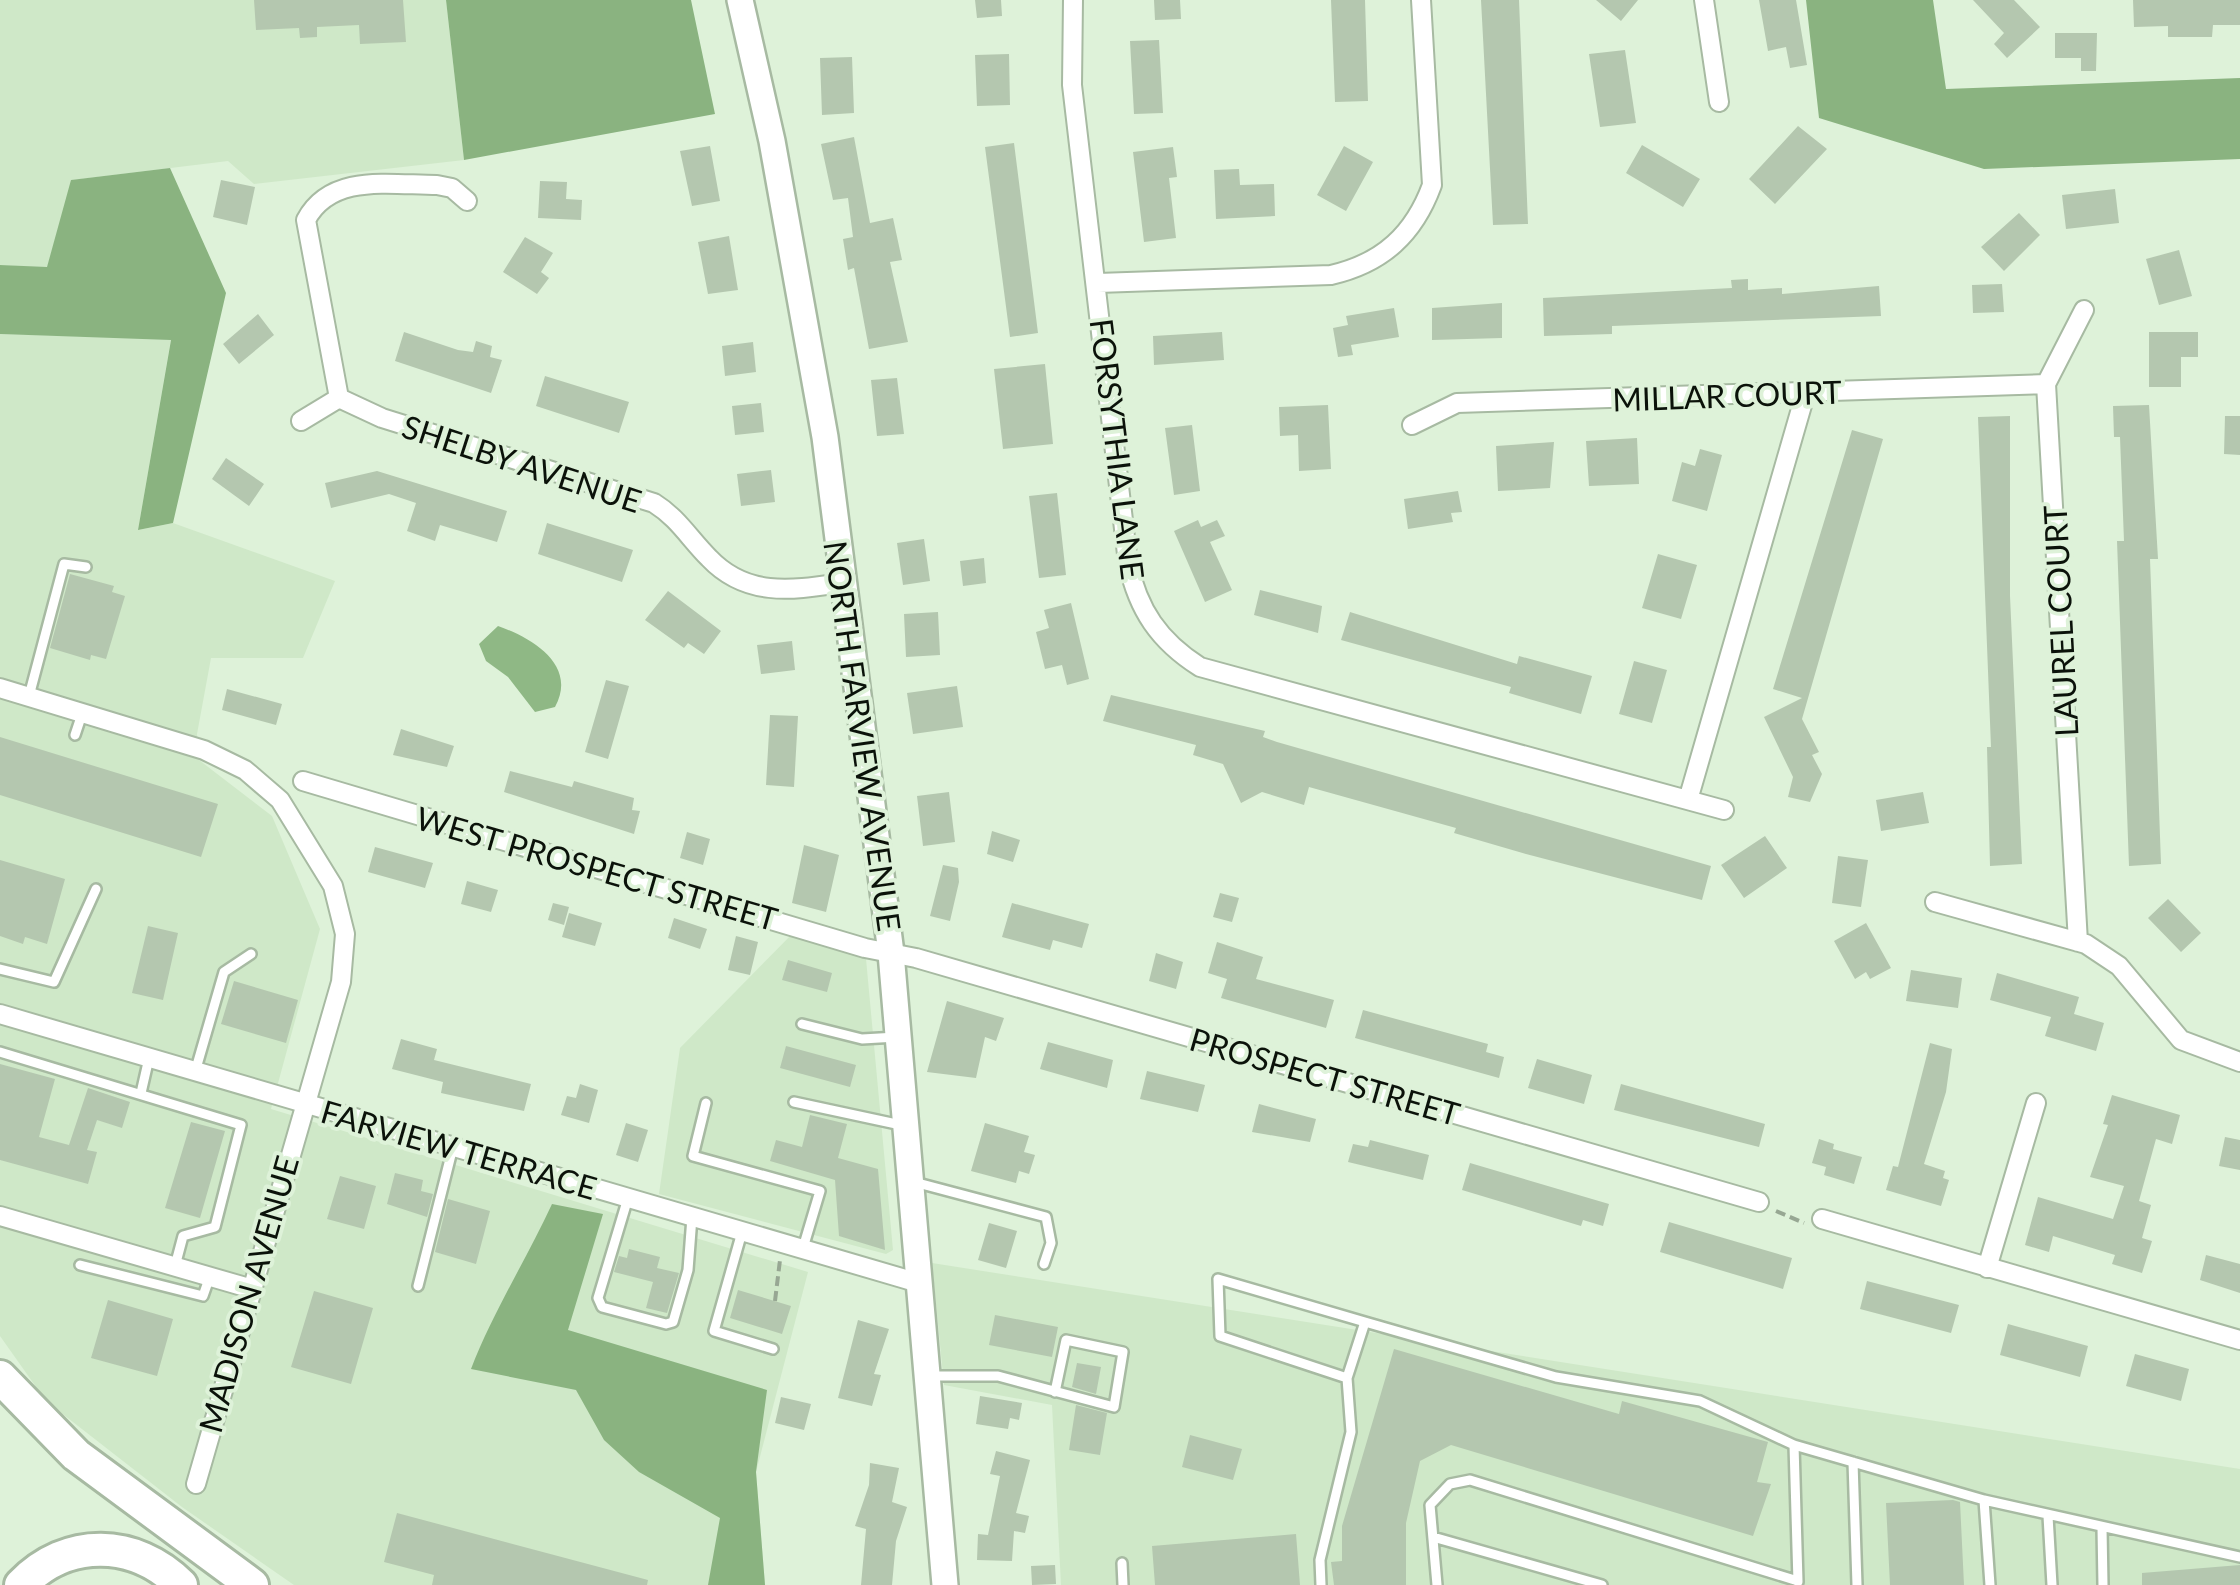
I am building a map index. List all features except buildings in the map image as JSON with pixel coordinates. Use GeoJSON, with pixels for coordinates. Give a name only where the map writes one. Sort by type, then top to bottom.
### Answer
{"type":"FeatureCollection","features":[{"type":"Feature","properties":{"kind":"highway"},"geometry":{"type":"LineString","coordinates":[[0,1377],[76,1455],[252,1585]]}},
{"type":"Feature","properties":{"kind":"highway"},"geometry":{"type":"LineString","coordinates":[[21,1585],[54,1559],[105,1549],[139,1556],[181,1585]]}},
{"type":"Feature","properties":{"kind":"street","name":"NORTH FARVIEW AVENUE"},"geometry":{"type":"LineString","coordinates":[[740,0],[811,342],[891,953],[914,1182],[945,1585]]}},
{"type":"Feature","properties":{"kind":"street","name":"FORSYTHIA LANE"},"geometry":{"type":"LineString","coordinates":[[1073,0],[1072,85],[1130,576],[1142,610],[1178,653],[1200,667],[1724,810]]}},
{"type":"Feature","properties":{"kind":"street"},"geometry":{"type":"LineString","coordinates":[[1098,283],[1331,275],[1354,269],[1396,245],[1411,228],[1432,184],[1420,0]]}},
{"type":"Feature","properties":{"kind":"street"},"geometry":{"type":"LineString","coordinates":[[1704,0],[1719,102]]}},
{"type":"Feature","properties":{"kind":"street"},"geometry":{"type":"LineString","coordinates":[[301,421],[339,398],[306,220],[316,202],[342,188],[437,185],[452,188],[467,201]]}},
{"type":"Feature","properties":{"kind":"street"},"geometry":{"type":"LineString","coordinates":[[2046,384],[2084,310]]}},
{"type":"Feature","properties":{"kind":"street","name":"MILLAR COURT"},"geometry":{"type":"LineString","coordinates":[[1412,425],[1456,403],[1804,395],[1911,386],[2046,384]]}},
{"type":"Feature","properties":{"kind":"street","name":"LAUREL COURT"},"geometry":{"type":"LineString","coordinates":[[2046,384],[2078,942]]}},
{"type":"Feature","properties":{"kind":"street"},"geometry":{"type":"LineString","coordinates":[[1688,800],[1804,395]]}},
{"type":"Feature","properties":{"kind":"street","name":"SHELBY AVENUE"},"geometry":{"type":"LineString","coordinates":[[339,398],[382,418],[654,503],[676,517],[711,561],[758,590],[842,583]]}},
{"type":"Feature","properties":{"kind":"street"},"geometry":{"type":"LineString","coordinates":[[0,688],[82,713]]}},
{"type":"Feature","properties":{"kind":"street","name":"MADISON AVENUE"},"geometry":{"type":"LineString","coordinates":[[82,713],[204,750],[245,770],[280,800],[333,886],[345,934],[340,982],[249,1288],[196,1484]]}},
{"type":"Feature","properties":{"kind":"street","name":"WEST PROSPECT STREET"},"geometry":{"type":"LineString","coordinates":[[302,781],[891,953]]}},
{"type":"Feature","properties":{"kind":"street"},"geometry":{"type":"LineString","coordinates":[[1935,902],[2078,942],[2119,966],[2182,1040],[2240,1062]]}},
{"type":"Feature","properties":{"kind":"street","name":"PROSPECT STREET"},"geometry":{"type":"LineString","coordinates":[[891,953],[1759,1202]]}},
{"type":"Feature","properties":{"kind":"street","name":"FARVIEW TERRACE"},"geometry":{"type":"LineString","coordinates":[[0,1014],[919,1283]]}},
{"type":"Feature","properties":{"kind":"street"},"geometry":{"type":"LineString","coordinates":[[1987,1268],[2036,1103]]}},
{"type":"Feature","properties":{"kind":"street"},"geometry":{"type":"LineString","coordinates":[[0,1216],[249,1288]]}},
{"type":"Feature","properties":{"kind":"street"},"geometry":{"type":"LineString","coordinates":[[1822,1219],[2240,1340]]}},
{"type":"Feature","properties":{"kind":"lane"},"geometry":{"type":"LineString","coordinates":[[29,697],[64,564],[86,566]]}},
{"type":"Feature","properties":{"kind":"lane"},"geometry":{"type":"LineString","coordinates":[[75,735],[82,713]]}},
{"type":"Feature","properties":{"kind":"lane"},"geometry":{"type":"LineString","coordinates":[[0,969],[54,982],[96,889]]}},
{"type":"Feature","properties":{"kind":"lane"},"geometry":{"type":"LineString","coordinates":[[195,1072],[224,972],[251,954]]}},
{"type":"Feature","properties":{"kind":"lane"},"geometry":{"type":"LineString","coordinates":[[802,1024],[862,1039],[900,1037]]}},
{"type":"Feature","properties":{"kind":"lane"},"geometry":{"type":"LineString","coordinates":[[0,1052],[241,1124],[215,1227],[183,1236],[175,1266]]}},
{"type":"Feature","properties":{"kind":"lane"},"geometry":{"type":"LineString","coordinates":[[141,1093],[150,1058]]}},
{"type":"Feature","properties":{"kind":"lane"},"geometry":{"type":"LineString","coordinates":[[706,1102],[693,1156],[820,1192],[803,1248]]}},
{"type":"Feature","properties":{"kind":"lane"},"geometry":{"type":"LineString","coordinates":[[794,1102],[908,1126]]}},
{"type":"Feature","properties":{"kind":"lane"},"geometry":{"type":"LineString","coordinates":[[418,1286],[454,1147]]}},
{"type":"Feature","properties":{"kind":"lane"},"geometry":{"type":"LineString","coordinates":[[914,1182],[1046,1217],[1050,1243],[1044,1264]]}},
{"type":"Feature","properties":{"kind":"lane"},"geometry":{"type":"LineString","coordinates":[[628,1198],[598,1298],[602,1306],[666,1324],[674,1322],[688,1270],[692,1217]]}},
{"type":"Feature","properties":{"kind":"lane"},"geometry":{"type":"LineString","coordinates":[[742,1232],[714,1330],[773,1349]]}},
{"type":"Feature","properties":{"kind":"lane"},"geometry":{"type":"LineString","coordinates":[[80,1266],[203,1296],[210,1276]]}},
{"type":"Feature","properties":{"kind":"lane"},"geometry":{"type":"LineString","coordinates":[[1347,1378],[1220,1336],[1218,1279],[1556,1377],[1700,1401],[1794,1445],[1984,1500],[2240,1557]]}},
{"type":"Feature","properties":{"kind":"lane"},"geometry":{"type":"LineString","coordinates":[[1321,1585],[1320,1560],[1351,1432],[1347,1378],[1365,1322]]}},
{"type":"Feature","properties":{"kind":"lane"},"geometry":{"type":"LineString","coordinates":[[928,1376],[998,1376],[1055,1392],[1114,1407],[1123,1352],[1066,1340],[1055,1392]]}},
{"type":"Feature","properties":{"kind":"lane"},"geometry":{"type":"LineString","coordinates":[[1437,1585],[1430,1505],[1450,1484],[1470,1480],[1798,1583],[1794,1445]]}},
{"type":"Feature","properties":{"kind":"lane"},"geometry":{"type":"LineString","coordinates":[[1853,1462],[1857,1585]]}},
{"type":"Feature","properties":{"kind":"lane"},"geometry":{"type":"LineString","coordinates":[[1984,1500],[1990,1585]]}},
{"type":"Feature","properties":{"kind":"lane"},"geometry":{"type":"LineString","coordinates":[[2048,1516],[2052,1585]]}},
{"type":"Feature","properties":{"kind":"lane"},"geometry":{"type":"LineString","coordinates":[[2102,1528],[2103,1585]]}},
{"type":"Feature","properties":{"kind":"lane"},"geometry":{"type":"LineString","coordinates":[[1433,1537],[1602,1585]]}},
{"type":"Feature","properties":{"kind":"lane"},"geometry":{"type":"LineString","coordinates":[[1122,1563],[1123,1585]]}},
{"type":"Feature","properties":{"kind":"path"},"geometry":{"type":"LineString","coordinates":[[1759,1202],[1788,1220],[1811,1224],[1822,1219]]}},
{"type":"Feature","properties":{"kind":"path"},"geometry":{"type":"LineString","coordinates":[[775,1301],[780,1260]]}},
{"type":"Feature","properties":{"kind":"shaded area"},"geometry":{"type":"Polygon","coordinates":[[[0,0],[446,0],[464,160],[254,184],[228,161],[72,180],[47,268],[0,265],[0,0]]]}},
{"type":"Feature","properties":{"kind":"shaded area"},"geometry":{"type":"Polygon","coordinates":[[[446,0],[691,0],[715,114],[464,160],[446,0]]]}},
{"type":"Feature","properties":{"kind":"shaded area"},"geometry":{"type":"Polygon","coordinates":[[[1806,0],[1933,0],[1946,89],[2240,78],[2240,159],[1984,169],[1819,118],[1806,0]]]}},
{"type":"Feature","properties":{"kind":"shaded area"},"geometry":{"type":"Polygon","coordinates":[[[170,168],[226,293],[173,523],[138,530],[171,340],[0,334],[0,265],[47,267],[71,180],[170,168]]]}},
{"type":"Feature","properties":{"kind":"shaded area"},"geometry":{"type":"Polygon","coordinates":[[[0,334],[171,339],[138,530],[173,523],[335,581],[303,658],[211,658],[197,734],[199,760],[272,816],[320,929],[271,1109],[808,1272],[756,1472],[765,1585],[294,1585],[182,1507],[46,1401],[0,1336],[0,334]]]}},
{"type":"Feature","properties":{"kind":"shaded area"},"geometry":{"type":"Polygon","coordinates":[[[498,626],[537,646],[556,666],[561,692],[555,707],[535,712],[508,677],[486,661],[479,644],[498,626]]]}},
{"type":"Feature","properties":{"kind":"shaded area"},"geometry":{"type":"Polygon","coordinates":[[[798,928],[865,948],[893,1250],[886,1254],[659,1194],[680,1048],[798,928]]]}},
{"type":"Feature","properties":{"kind":"shaded area"},"geometry":{"type":"Polygon","coordinates":[[[552,1204],[603,1214],[568,1330],[767,1390],[756,1472],[765,1585],[708,1585],[720,1518],[639,1472],[604,1440],[576,1390],[471,1369],[552,1204]]]}},
{"type":"Feature","properties":{"kind":"shaded area"},"geometry":{"type":"Polygon","coordinates":[[[932,1263],[2240,1469],[2240,1585],[1061,1585],[1052,1405],[944,1385],[932,1263]]]}}]}
